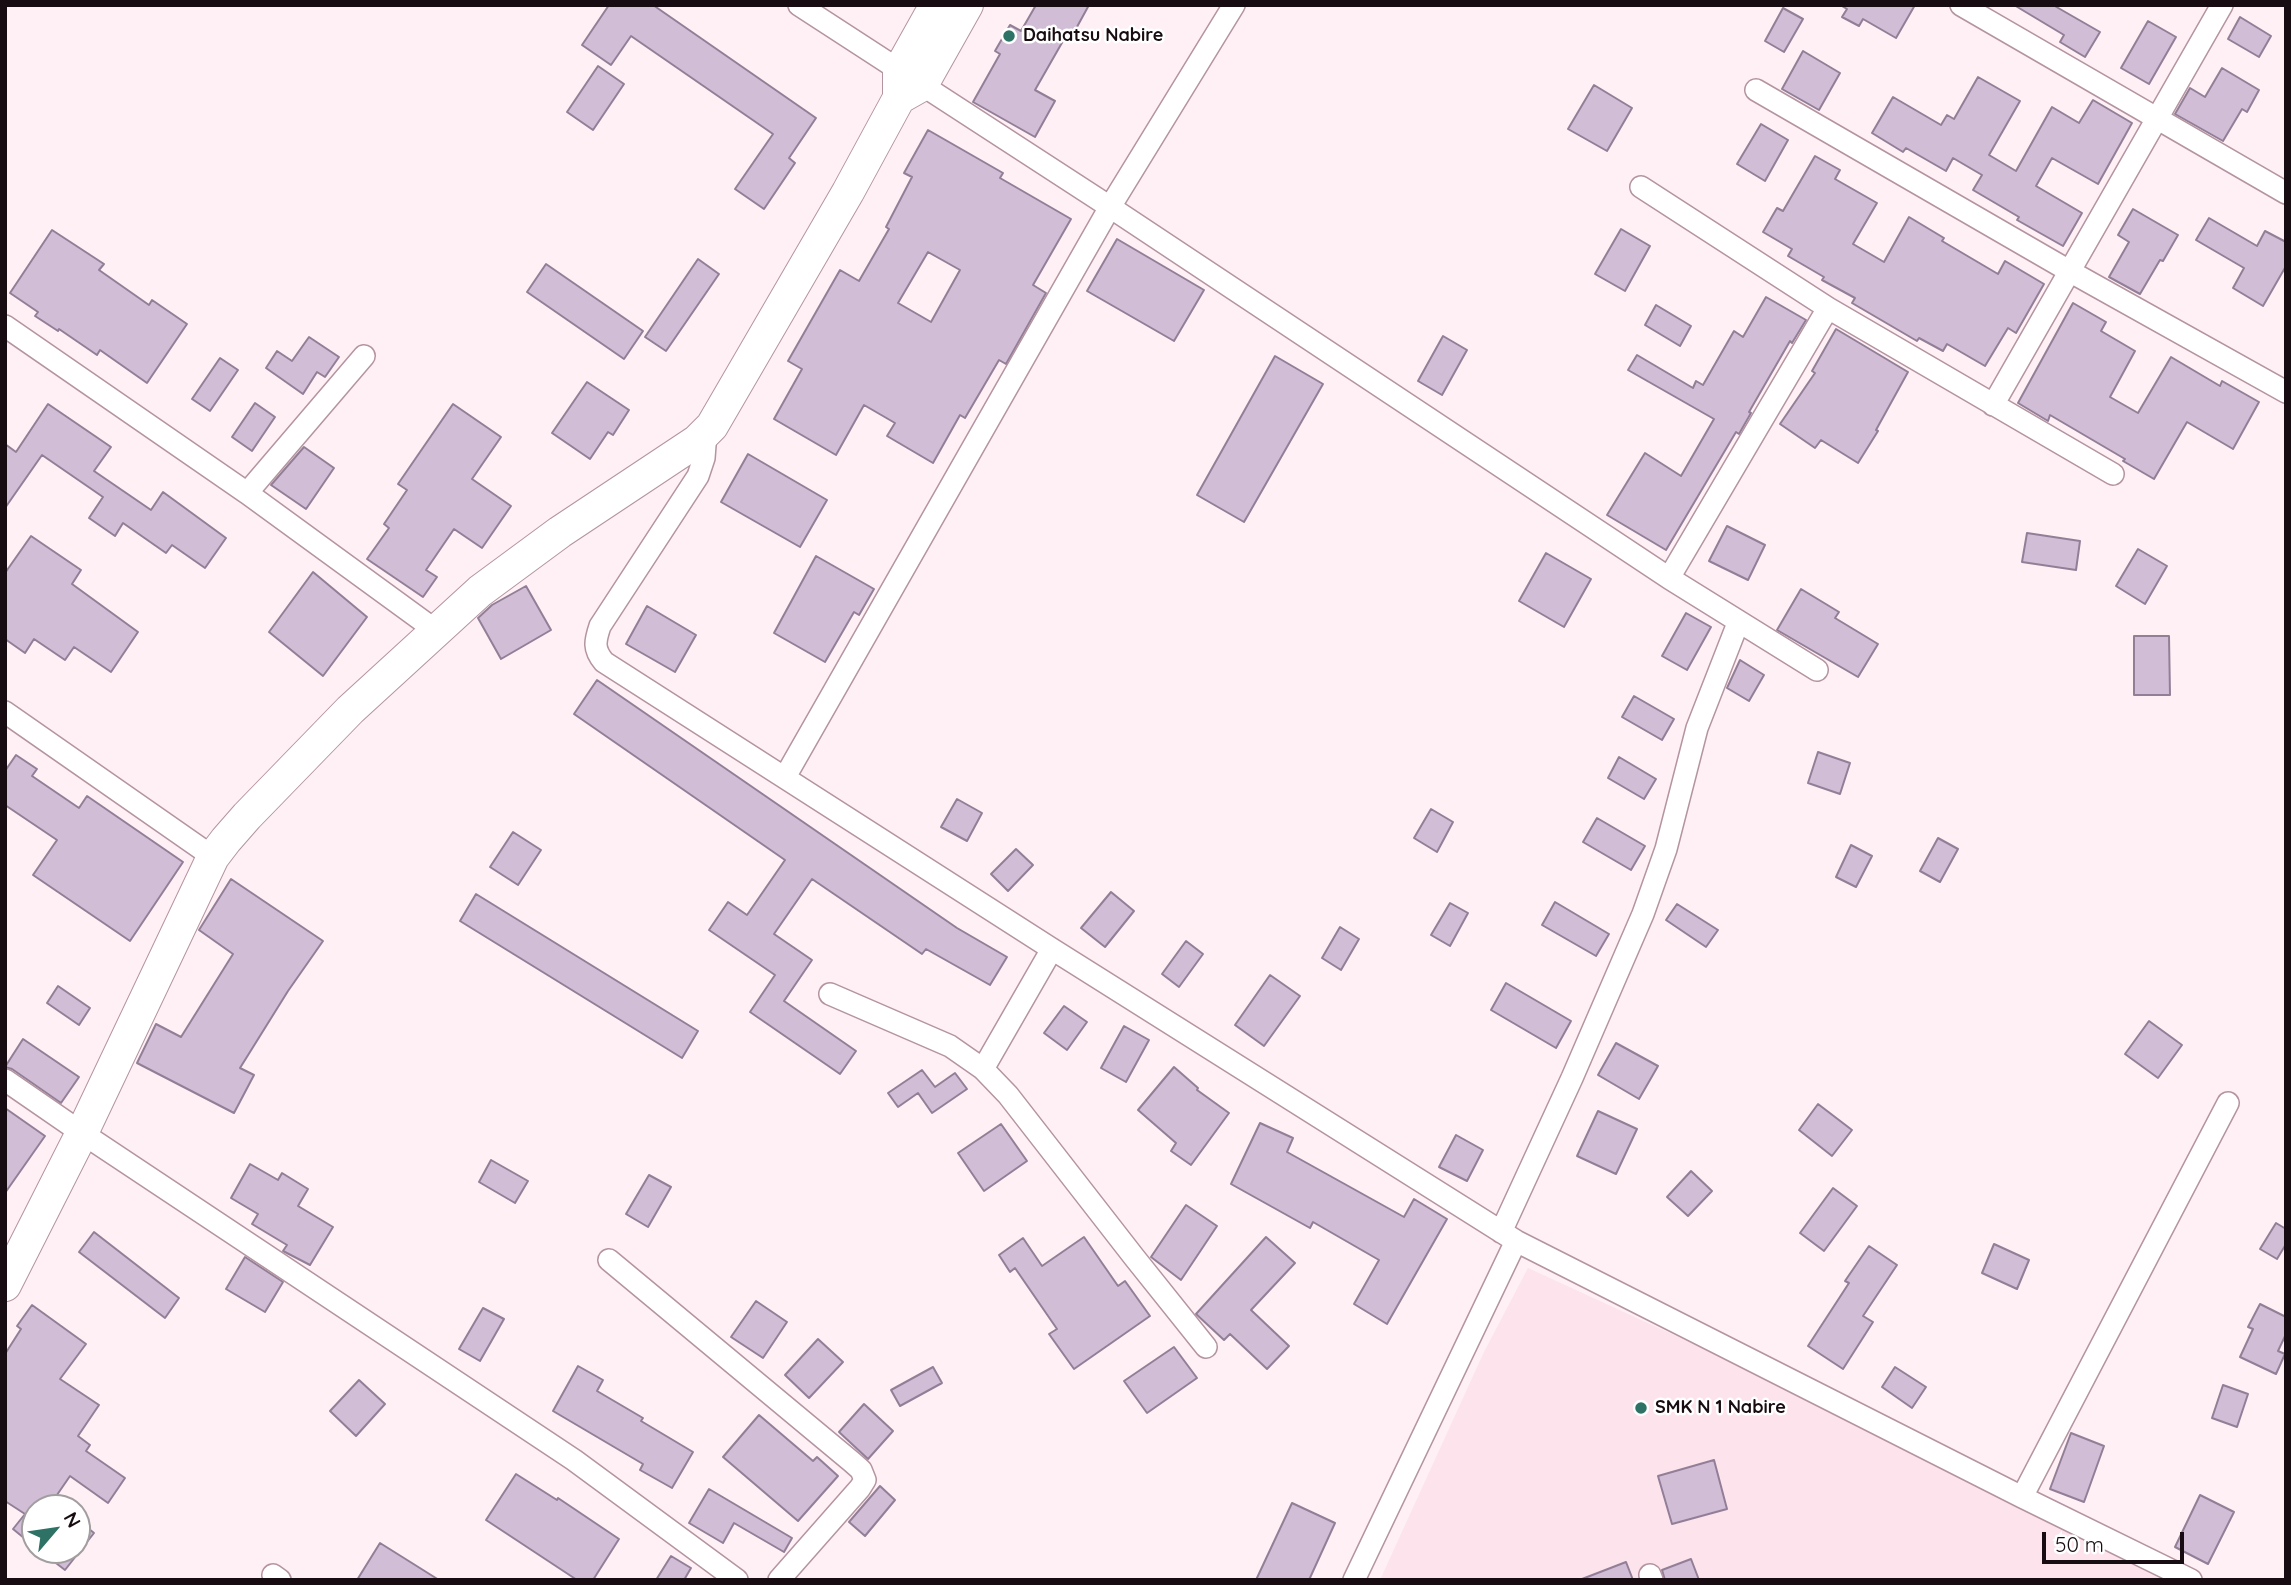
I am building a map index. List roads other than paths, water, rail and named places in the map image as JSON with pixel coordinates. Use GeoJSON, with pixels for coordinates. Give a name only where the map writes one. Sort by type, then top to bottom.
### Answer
{"type":"FeatureCollection","features":[{"type":"Feature","properties":{"kind":"main road"},"geometry":{"type":"LineString","coordinates":[[907,85],[936,5]]}},
{"type":"Feature","properties":{"kind":"main road"},"geometry":{"type":"LineString","coordinates":[[5,1285],[82,1133],[213,857],[247,816],[350,710],[480,590],[706,432],[720,415],[907,85],[967,5]]}},
{"type":"Feature","properties":{"kind":"street"},"geometry":{"type":"LineString","coordinates":[[799,5],[907,85],[1110,207],[1669,578],[1817,670]]}},
{"type":"Feature","properties":{"kind":"street"},"geometry":{"type":"LineString","coordinates":[[785,777],[1110,207],[1234,5]]}},
{"type":"Feature","properties":{"kind":"street"},"geometry":{"type":"LineString","coordinates":[[1961,5],[2286,193]]}},
{"type":"Feature","properties":{"kind":"street"},"geometry":{"type":"LineString","coordinates":[[1993,405],[2222,5]]}},
{"type":"Feature","properties":{"kind":"street"},"geometry":{"type":"LineString","coordinates":[[1756,90],[2071,272],[2286,392]]}},
{"type":"Feature","properties":{"kind":"street"},"geometry":{"type":"LineString","coordinates":[[1641,187],[1828,308],[2113,474]]}},
{"type":"Feature","properties":{"kind":"street"},"geometry":{"type":"LineString","coordinates":[[1669,578],[1828,308]]}},
{"type":"Feature","properties":{"kind":"street"},"geometry":{"type":"LineString","coordinates":[[5,326],[247,494],[435,630]]}},
{"type":"Feature","properties":{"kind":"street"},"geometry":{"type":"LineString","coordinates":[[247,494],[323,401],[364,356]]}},
{"type":"Feature","properties":{"kind":"street"},"geometry":{"type":"LineString","coordinates":[[706,432],[704,458],[698,476],[600,626],[595,640],[596,650],[610,666],[1508,1237],[2190,1580]]}},
{"type":"Feature","properties":{"kind":"street"},"geometry":{"type":"LineString","coordinates":[[1354,1580],[1508,1237],[1572,1078],[1643,914],[1666,849],[1697,728],[1738,623]]}},
{"type":"Feature","properties":{"kind":"street"},"geometry":{"type":"LineString","coordinates":[[5,712],[213,857]]}},
{"type":"Feature","properties":{"kind":"street"},"geometry":{"type":"LineString","coordinates":[[983,1069],[1052,949]]}},
{"type":"Feature","properties":{"kind":"street"},"geometry":{"type":"LineString","coordinates":[[830,994],[950,1046],[983,1069],[1008,1095],[1206,1347]]}},
{"type":"Feature","properties":{"kind":"street"},"geometry":{"type":"LineString","coordinates":[[5,1080],[574,1460],[737,1580]]}},
{"type":"Feature","properties":{"kind":"street"},"geometry":{"type":"LineString","coordinates":[[2022,1497],[2228,1103]]}},
{"type":"Feature","properties":{"kind":"street"},"geometry":{"type":"LineString","coordinates":[[609,1260],[861,1470],[865,1480],[860,1488],[779,1580]]}},
{"type":"Feature","properties":{"kind":"place","name":"Daihatsu Nabire"},"geometry":{"type":"Point","coordinates":[1009,36]}},
{"type":"Feature","properties":{"kind":"place","name":"SMK N 1 Nabire"},"geometry":{"type":"Point","coordinates":[1641,1408]}}]}
